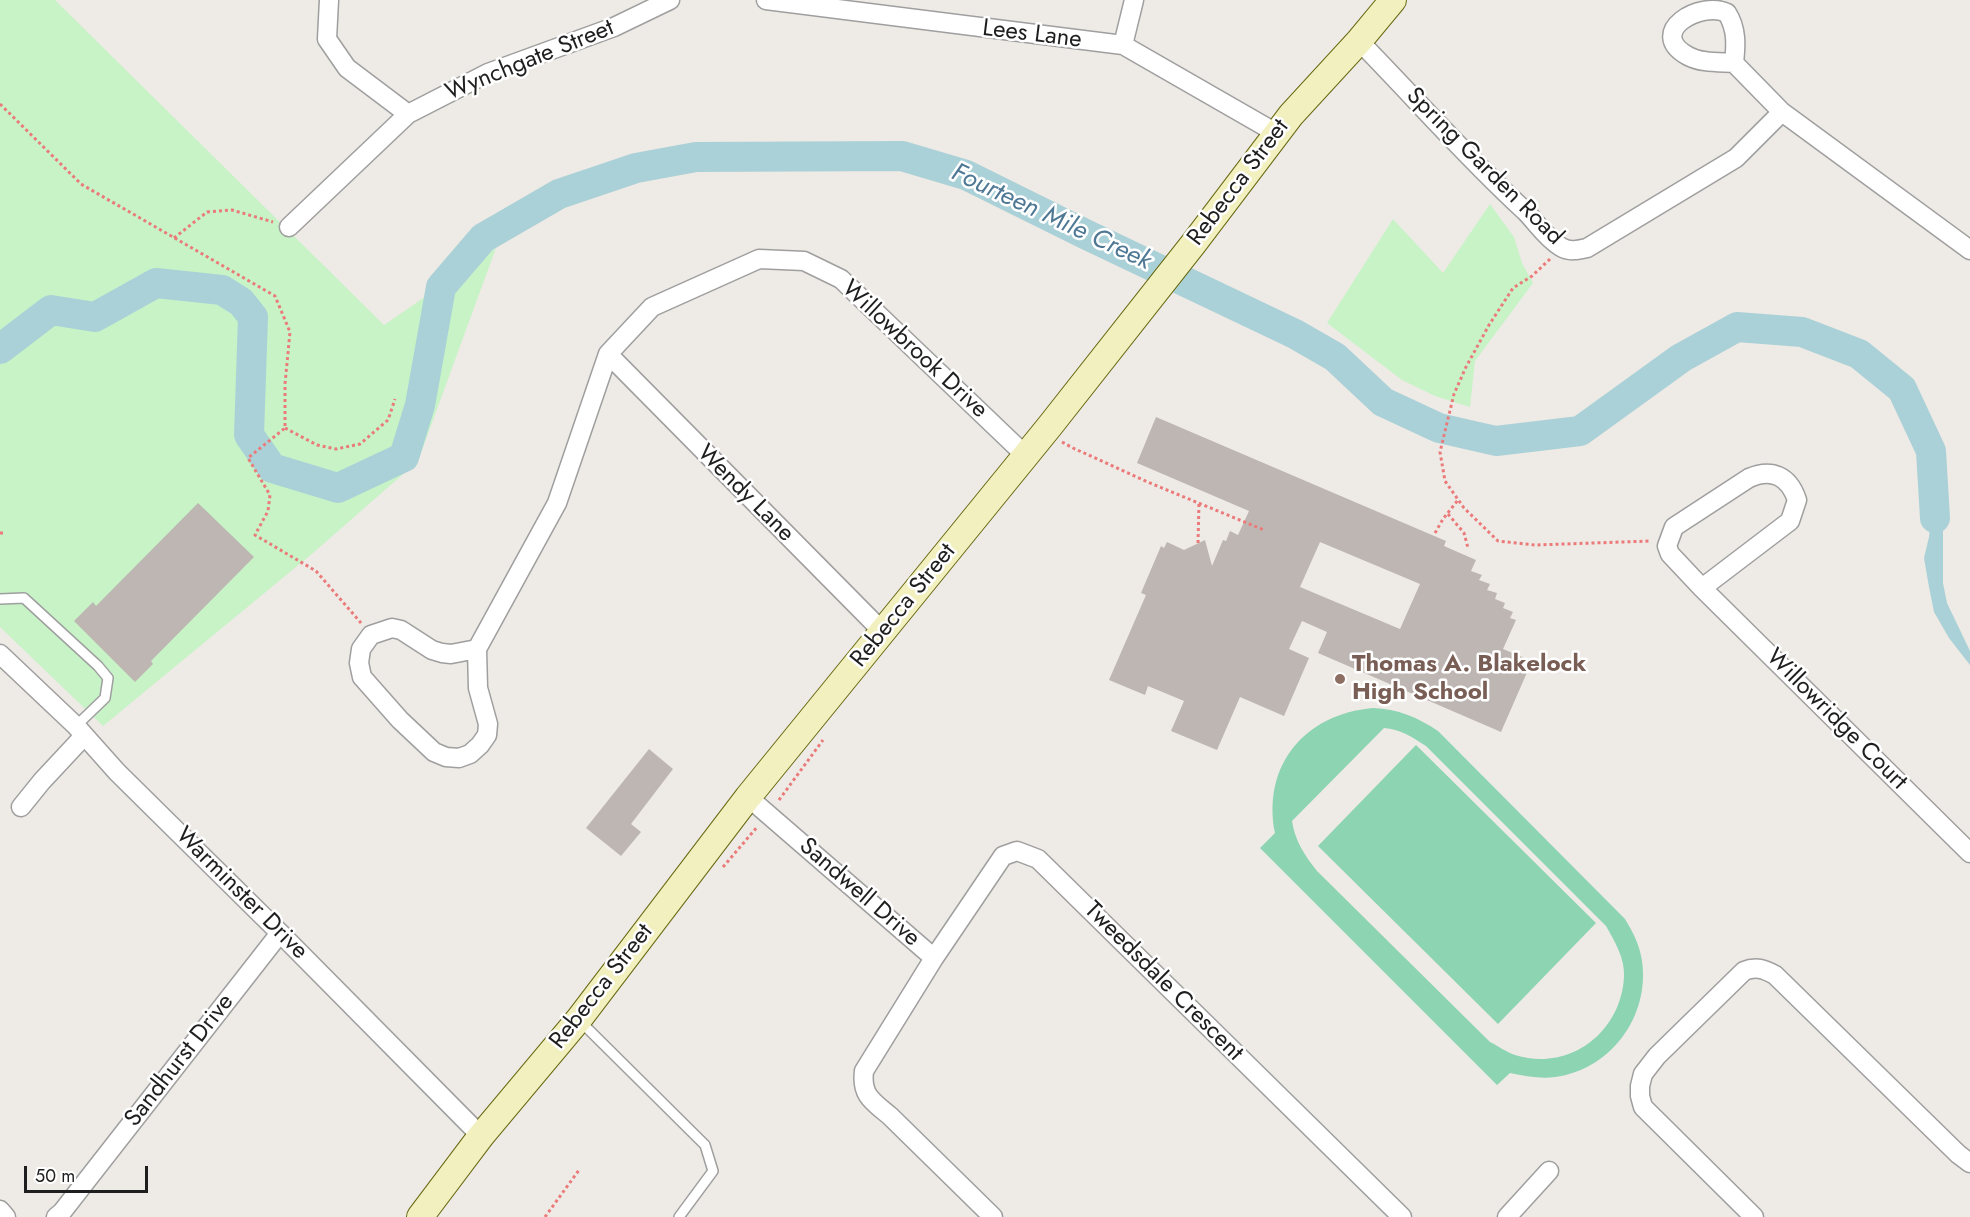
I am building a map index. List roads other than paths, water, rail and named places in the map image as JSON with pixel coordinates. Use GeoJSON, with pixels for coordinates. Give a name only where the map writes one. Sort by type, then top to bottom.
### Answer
{"type":"FeatureCollection","features":[{"type":"Feature","properties":{"kind":"main road","name":"Rebecca Street"},"geometry":{"type":"LineString","coordinates":[[420,1217],[482,1136],[579,1019],[748,797],[1045,431],[1194,243],[1291,115],[1393,0]]}},
{"type":"Feature","properties":{"kind":"street"},"geometry":{"type":"LineString","coordinates":[[329,0],[327,39],[346,68],[408,114]]}},
{"type":"Feature","properties":{"kind":"street","name":"Wynchgate Street"},"geometry":{"type":"LineString","coordinates":[[289,227],[408,114],[488,73],[614,27],[670,0]]}},
{"type":"Feature","properties":{"kind":"street","name":"Lees Lane"},"geometry":{"type":"LineString","coordinates":[[765,0],[1123,45],[1278,134]]}},
{"type":"Feature","properties":{"kind":"street"},"geometry":{"type":"LineString","coordinates":[[1123,45],[1134,0]]}},
{"type":"Feature","properties":{"kind":"street","name":"Spring Garden Road"},"geometry":{"type":"LineString","coordinates":[[1359,41],[1549,238],[1562,248],[1574,251],[1587,248],[1736,158],[1782,112]]}},
{"type":"Feature","properties":{"kind":"street"},"geometry":{"type":"LineString","coordinates":[[1734,63],[1782,112],[1970,250]]}},
{"type":"Feature","properties":{"kind":"street","name":"Willowbrook Drive"},"geometry":{"type":"LineString","coordinates":[[477,649],[557,503],[608,354],[652,307],[759,260],[804,261],[841,279],[1025,455]]}},
{"type":"Feature","properties":{"kind":"street","name":"Wendy Lane"},"geometry":{"type":"LineString","coordinates":[[608,354],[883,632]]}},
{"type":"Feature","properties":{"kind":"street","name":"Willowridge Court"},"geometry":{"type":"LineString","coordinates":[[1702,588],[1790,521],[1797,500],[1789,482],[1768,473],[1760,473],[1749,478],[1674,527],[1667,546],[1670,554],[1702,588],[1970,853]]}},
{"type":"Feature","properties":{"kind":"street"},"geometry":{"type":"LineString","coordinates":[[392,628],[401,630],[432,650],[451,654],[477,649],[478,688],[488,724],[486,735],[480,745],[470,754],[459,758],[446,757],[434,752],[400,720],[362,677],[359,663],[362,649],[371,635],[392,628]]}},
{"type":"Feature","properties":{"kind":"street","name":"Warminster Drive"},"geometry":{"type":"LineString","coordinates":[[0,654],[80,731],[117,772],[482,1136]]}},
{"type":"Feature","properties":{"kind":"street"},"geometry":{"type":"LineString","coordinates":[[21,807],[80,731]]}},
{"type":"Feature","properties":{"kind":"street","name":"Sandwell Drive"},"geometry":{"type":"LineString","coordinates":[[748,797],[934,958],[864,1071],[862,1084],[872,1101],[993,1217]]}},
{"type":"Feature","properties":{"kind":"street","name":"Tweedsdale Crescent"},"geometry":{"type":"LineString","coordinates":[[934,958],[1003,856],[1017,851],[1038,859],[1402,1217]]}},
{"type":"Feature","properties":{"kind":"street","name":"Sandhurst Drive"},"geometry":{"type":"LineString","coordinates":[[56,1217],[280,933]]}},
{"type":"Feature","properties":{"kind":"street"},"geometry":{"type":"LineString","coordinates":[[1754,1217],[1643,1107],[1640,1096],[1643,1074],[1657,1056],[1744,971],[1753,968],[1764,969],[1775,975],[1970,1163]]}},
{"type":"Feature","properties":{"kind":"street"},"geometry":{"type":"LineString","coordinates":[[1506,1217],[1549,1171]]}},
{"type":"Feature","properties":{"kind":"street"},"geometry":{"type":"LineString","coordinates":[[0,1210],[6,1217]]}},
{"type":"Feature","properties":{"kind":"lane"},"geometry":{"type":"LineString","coordinates":[[0,599],[24,598],[108,678],[105,698],[80,731]]}},
{"type":"Feature","properties":{"kind":"lane"},"geometry":{"type":"LineString","coordinates":[[579,1019],[705,1145],[713,1171],[679,1217]]}},
{"type":"Feature","properties":{"kind":"water"},"geometry":{"type":"Polygon","coordinates":[[[1943,476],[1943,583],[1947,603],[1970,651],[1970,665],[1949,638],[1934,612],[1924,558],[1929,537],[1933,497],[1929,480],[1943,476]]]}},
{"type":"Feature","properties":{"kind":"waterway","name":"Fourteen Mile Creek"},"geometry":{"type":"LineString","coordinates":[[0,349],[51,310],[95,317],[156,283],[222,290],[241,302],[253,317],[249,435],[272,468],[338,488],[404,457],[420,405],[441,287],[483,238],[559,194],[636,168],[696,157],[902,156],[966,175],[1295,334],[1335,357],[1383,402],[1439,428],[1496,441],[1580,431],[1681,358],[1737,327],[1802,332],[1859,354],[1902,389],[1931,451],[1935,518]]}},
{"type":"Feature","properties":{"kind":"place","name":"Thomas A. Blakelock High School"},"geometry":{"type":"Point","coordinates":[1340,679]}}]}
